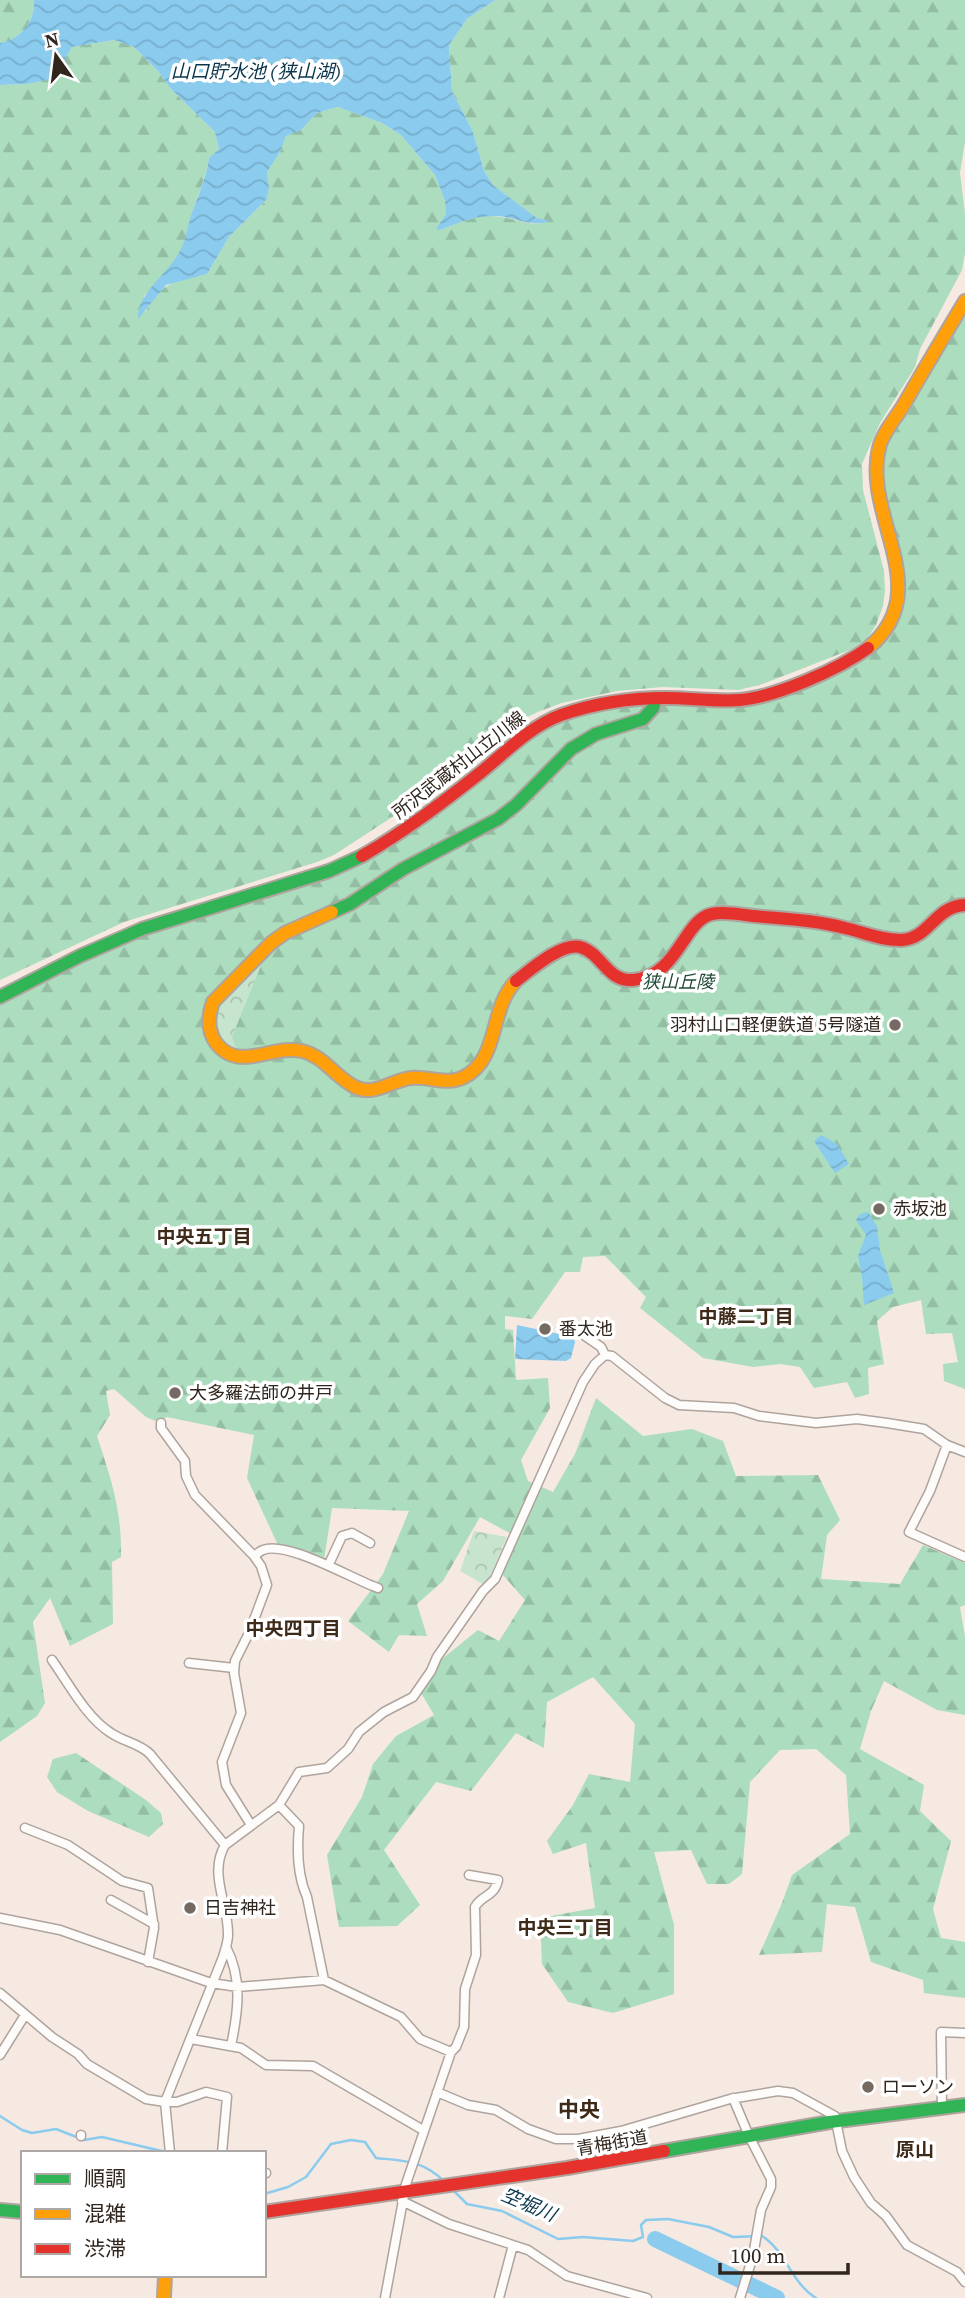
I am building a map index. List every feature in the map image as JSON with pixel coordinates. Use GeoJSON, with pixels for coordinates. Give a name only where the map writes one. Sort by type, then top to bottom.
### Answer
{"type":"FeatureCollection","features":[{"type":"Feature","properties":{"kind":"main road","name":"所沢武蔵村山立川線"},"geometry":{"type":"LineString","coordinates":[[0,997],[86,951],[160,922],[346,864],[400,834],[497,759],[530,729],[550,719],[615,701],[656,698],[739,700],[761,696],[844,664],[865,652],[890,626],[898,604],[898,573],[876,476],[879,446],[965,301]]}},
{"type":"Feature","properties":{"kind":"main road"},"geometry":{"type":"LineString","coordinates":[[656,698],[653,708],[643,719],[596,734],[570,749],[532,789],[498,819],[403,869],[350,904],[295,927],[271,943],[213,1002],[208,1026],[217,1045],[232,1056],[240,1058],[286,1051],[306,1052],[353,1086],[365,1090],[383,1088],[416,1077],[454,1082],[468,1076],[477,1067],[492,1038],[502,999],[510,987],[568,946],[587,949],[611,973],[628,980],[651,974],[666,965],[681,948],[697,921],[710,914],[815,922],[899,940],[915,937],[948,906],[965,905]]}},
{"type":"Feature","properties":{"kind":"main road","name":"青梅街道"},"geometry":{"type":"LineString","coordinates":[[266,2213],[403,2196],[448,2185],[567,2168],[749,2136],[965,2105]]}},
{"type":"Feature","properties":{"kind":"main road"},"geometry":{"type":"LineString","coordinates":[[0,2210],[21,2212]]}},
{"type":"Feature","properties":{"kind":"main road"},"geometry":{"type":"LineString","coordinates":[[164,2298],[165,2277]]}},
{"type":"Feature","properties":{"kind":"street"},"geometry":{"type":"LineString","coordinates":[[585,1336],[601,1347],[605,1355]]}},
{"type":"Feature","properties":{"kind":"street"},"geometry":{"type":"LineString","coordinates":[[170,2151],[165,2102],[229,1934],[218,1866],[225,1845],[279,1805],[299,1772],[327,1768],[348,1749],[359,1732],[384,1712],[413,1697],[437,1657],[483,1591],[495,1579],[583,1382],[598,1359],[605,1355],[612,1356],[665,1398],[679,1405],[734,1408],[759,1416],[816,1423],[857,1419],[887,1423],[924,1429],[947,1445],[965,1451]]}},
{"type":"Feature","properties":{"kind":"street"},"geometry":{"type":"LineString","coordinates":[[161,1423],[161,1428],[185,1461],[187,1476],[195,1495],[254,1556],[261,1566],[267,1585],[235,1661],[241,1713],[224,1752],[222,1771],[226,1785],[251,1825]]}},
{"type":"Feature","properties":{"kind":"street"},"geometry":{"type":"LineString","coordinates":[[947,1445],[930,1491],[909,1532],[965,1557]]}},
{"type":"Feature","properties":{"kind":"street"},"geometry":{"type":"LineString","coordinates":[[329,1564],[342,1536],[352,1533],[370,1543]]}},
{"type":"Feature","properties":{"kind":"street"},"geometry":{"type":"LineString","coordinates":[[254,1556],[264,1549],[279,1549],[329,1564],[378,1588]]}},
{"type":"Feature","properties":{"kind":"street"},"geometry":{"type":"LineString","coordinates":[[52,1660],[100,1724],[150,1754],[225,1845]]}},
{"type":"Feature","properties":{"kind":"street"},"geometry":{"type":"LineString","coordinates":[[189,1663],[234,1668]]}},
{"type":"Feature","properties":{"kind":"street"},"geometry":{"type":"LineString","coordinates":[[279,1805],[299,1826],[297,1847],[302,1886],[307,1897],[324,1980]]}},
{"type":"Feature","properties":{"kind":"street"},"geometry":{"type":"LineString","coordinates":[[25,1828],[68,1845],[122,1881],[148,1888],[154,1924],[148,1962]]}},
{"type":"Feature","properties":{"kind":"street"},"geometry":{"type":"LineString","coordinates":[[384,2298],[403,2196],[413,2162],[451,2052],[456,2047],[464,2027],[465,1989],[476,1955],[475,1908],[478,1901],[490,1896],[498,1880],[469,1875]]}},
{"type":"Feature","properties":{"kind":"street"},"geometry":{"type":"LineString","coordinates":[[111,1900],[154,1924]]}},
{"type":"Feature","properties":{"kind":"street"},"geometry":{"type":"LineString","coordinates":[[0,1918],[60,1930],[211,1983],[238,1987],[324,1980],[401,2017],[419,2039],[451,2052]]}},
{"type":"Feature","properties":{"kind":"street"},"geometry":{"type":"LineString","coordinates":[[226,1947],[232,1957],[239,2006],[231,2046]]}},
{"type":"Feature","properties":{"kind":"street"},"geometry":{"type":"LineString","coordinates":[[0,1993],[87,2064],[146,2099],[177,2102],[206,2092],[228,2097],[222,2151]]}},
{"type":"Feature","properties":{"kind":"street"},"geometry":{"type":"LineString","coordinates":[[0,2055],[25,2015]]}},
{"type":"Feature","properties":{"kind":"street"},"geometry":{"type":"LineString","coordinates":[[965,2033],[941,2032],[946,2107],[965,2113]]}},
{"type":"Feature","properties":{"kind":"street"},"geometry":{"type":"LineString","coordinates":[[191,2039],[242,2048],[266,2066],[313,2066],[423,2130]]}},
{"type":"Feature","properties":{"kind":"street"},"geometry":{"type":"LineString","coordinates":[[437,2092],[468,2105],[496,2110],[528,2129],[556,2139],[578,2139],[621,2131],[733,2098],[778,2091],[793,2093],[833,2114],[842,2151],[854,2176],[871,2203],[886,2216],[906,2245],[957,2272],[965,2282]]}},
{"type":"Feature","properties":{"kind":"street"},"geometry":{"type":"LineString","coordinates":[[733,2098],[771,2179],[771,2188],[761,2210],[741,2293]]}},
{"type":"Feature","properties":{"kind":"street"},"geometry":{"type":"LineString","coordinates":[[403,2196],[449,2224],[513,2245],[539,2257],[567,2277],[615,2294],[647,2298]]}},
{"type":"Feature","properties":{"kind":"street"},"geometry":{"type":"LineString","coordinates":[[499,2298],[513,2245]]}},
{"type":"Feature","properties":{"kind":"green space"},"geometry":{"type":"Polygon","coordinates":[[[0,0],[34,0],[34,8],[25,28],[14,38],[0,43],[0,0]]]}},
{"type":"Feature","properties":{"kind":"green space"},"geometry":{"type":"Polygon","coordinates":[[[495,0],[965,0],[965,142],[960,173],[965,214],[962,270],[920,349],[915,367],[880,423],[862,464],[863,490],[884,571],[883,606],[876,625],[867,639],[850,650],[760,685],[738,690],[663,687],[617,691],[562,703],[540,711],[523,719],[455,776],[334,855],[124,922],[0,980],[0,85],[27,84],[52,79],[72,47],[114,40],[134,47],[158,71],[170,88],[215,132],[219,149],[209,158],[183,246],[168,270],[144,296],[145,312],[164,288],[178,281],[207,274],[229,237],[267,199],[267,172],[279,154],[286,135],[301,130],[317,113],[338,107],[382,123],[401,135],[435,175],[445,201],[446,214],[437,231],[484,216],[531,223],[550,221],[537,218],[493,185],[484,171],[473,132],[452,91],[449,45],[467,19],[495,0]]]}},
{"type":"Feature","properties":{"kind":"green space","name":"狭山丘陵"},"geometry":{"type":"Polygon","coordinates":[[[965,301],[965,1389],[944,1381],[943,1364],[958,1362],[952,1333],[926,1334],[921,1300],[893,1307],[877,1321],[884,1364],[868,1368],[869,1394],[855,1398],[847,1382],[814,1388],[800,1367],[780,1364],[753,1367],[703,1358],[640,1308],[646,1297],[605,1256],[583,1257],[580,1272],[565,1272],[532,1319],[505,1316],[505,1329],[513,1330],[516,1380],[548,1378],[550,1408],[521,1460],[528,1481],[553,1492],[575,1454],[596,1398],[643,1436],[692,1429],[723,1441],[736,1476],[818,1475],[840,1520],[827,1535],[821,1579],[900,1584],[923,1545],[965,1563],[965,1605],[960,1607],[965,1637],[965,1715],[937,1710],[884,1681],[871,1711],[860,1749],[924,1785],[920,1811],[951,1841],[933,1909],[941,1938],[965,1942],[965,1998],[924,1993],[923,1980],[871,1962],[855,1907],[827,1904],[822,1952],[759,1955],[792,1875],[850,1834],[846,1775],[816,1749],[780,1750],[750,1782],[742,1874],[729,1884],[707,1884],[691,1850],[654,1852],[674,1925],[674,1994],[613,2013],[568,2002],[542,1964],[540,1918],[595,1908],[586,1843],[553,1854],[547,1841],[573,1805],[589,1774],[630,1782],[635,1724],[593,1677],[547,1702],[544,1748],[516,1733],[471,1791],[436,1782],[384,1850],[420,1905],[397,1926],[339,1927],[327,1855],[362,1797],[373,1764],[396,1736],[434,1715],[420,1691],[442,1659],[478,1630],[499,1641],[525,1600],[503,1575],[513,1535],[480,1517],[443,1581],[417,1604],[427,1636],[399,1635],[389,1652],[348,1621],[383,1574],[409,1511],[332,1508],[324,1560],[277,1543],[247,1478],[254,1435],[167,1417],[158,1422],[146,1417],[114,1389],[106,1391],[110,1415],[97,1436],[118,1509],[121,1540],[121,1557],[112,1562],[113,1624],[70,1646],[50,1598],[33,1622],[45,1703],[37,1716],[0,1742],[0,997],[86,951],[346,865],[400,834],[530,729],[615,701],[739,700],[865,652],[898,604],[876,462],[965,301]]]}},
{"type":"Feature","properties":{"kind":"green space"},"geometry":{"type":"Polygon","coordinates":[[[259,961],[262,963],[232,1037],[238,1054],[222,1043],[214,1031],[213,1019],[226,994],[259,961]]]}},
{"type":"Feature","properties":{"kind":"green space"},"geometry":{"type":"Polygon","coordinates":[[[474,1531],[507,1537],[486,1586],[460,1571],[474,1531]]]}},
{"type":"Feature","properties":{"kind":"green space"},"geometry":{"type":"Polygon","coordinates":[[[76,1753],[146,1800],[161,1813],[163,1824],[149,1837],[88,1811],[57,1792],[47,1777],[53,1759],[76,1753]]]}},
{"type":"Feature","properties":{"kind":"water","name":"山口貯水池 (狭山湖)"},"geometry":{"type":"Polygon","coordinates":[[[34,0],[495,0],[467,19],[449,45],[452,91],[473,132],[484,171],[493,185],[537,218],[551,221],[524,222],[487,216],[466,220],[437,231],[446,214],[445,201],[435,175],[401,135],[382,123],[338,107],[317,113],[301,130],[286,136],[279,154],[267,172],[267,199],[229,237],[207,274],[166,285],[138,319],[142,301],[172,264],[182,246],[209,158],[219,149],[215,132],[170,88],[158,71],[134,47],[114,40],[72,47],[53,79],[0,85],[0,43],[14,38],[25,28],[32,15],[34,0]]]}},
{"type":"Feature","properties":{"kind":"water"},"geometry":{"type":"Polygon","coordinates":[[[821,1135],[837,1144],[849,1164],[835,1173],[814,1141],[821,1135]]]}},
{"type":"Feature","properties":{"kind":"water","name":"赤坂池"},"geometry":{"type":"Polygon","coordinates":[[[868,1212],[877,1226],[880,1250],[894,1293],[864,1305],[858,1256],[866,1235],[856,1220],[860,1214],[868,1212]]]}},
{"type":"Feature","properties":{"kind":"water","name":"番太池"},"geometry":{"type":"Polygon","coordinates":[[[517,1325],[573,1337],[575,1342],[571,1358],[566,1361],[515,1359],[517,1325]]]}},
{"type":"Feature","properties":{"kind":"waterway","name":"空堀川"},"geometry":{"type":"LineString","coordinates":[[0,2116],[32,2133],[56,2129],[84,2140],[102,2137],[162,2151]]}},
{"type":"Feature","properties":{"kind":"waterway","name":"空堀川"},"geometry":{"type":"LineString","coordinates":[[266,2193],[288,2187],[306,2177],[331,2144],[351,2140],[365,2142],[376,2158],[405,2161],[421,2166],[445,2182]]}},
{"type":"Feature","properties":{"kind":"waterway","name":"空堀川"},"geometry":{"type":"LineString","coordinates":[[452,2189],[467,2204],[502,2211],[558,2239],[583,2237],[633,2241],[643,2237],[641,2225],[646,2220],[668,2219],[709,2227],[733,2237],[762,2236],[777,2250],[800,2284],[816,2298]]}},
{"type":"Feature","properties":{"kind":"waterway","name":"空堀川"},"geometry":{"type":"LineString","coordinates":[[655,2239],[777,2298]]}},
{"type":"Feature","properties":{"kind":"traffic: fast"},"geometry":{"type":"LineString","coordinates":[[332,912],[350,904],[403,869],[498,819],[516,805],[571,749],[596,734],[643,719],[653,708],[656,698]]}},
{"type":"Feature","properties":{"kind":"traffic: fast"},"geometry":{"type":"LineString","coordinates":[[0,997],[80,956],[142,929],[329,871],[362,856]]}},
{"type":"Feature","properties":{"kind":"traffic: fast"},"geometry":{"type":"LineString","coordinates":[[664,2151],[830,2122],[965,2105]]}},
{"type":"Feature","properties":{"kind":"traffic: fast"},"geometry":{"type":"LineString","coordinates":[[0,2210],[21,2212]]}},
{"type":"Feature","properties":{"kind":"traffic: slow"},"geometry":{"type":"LineString","coordinates":[[868,648],[888,626],[897,602],[898,578],[880,500],[877,474],[879,448],[965,301]]}},
{"type":"Feature","properties":{"kind":"traffic: slow"},"geometry":{"type":"LineString","coordinates":[[332,912],[285,933],[271,943],[213,1002],[209,1018],[210,1028],[216,1043],[225,1052],[245,1057],[279,1051],[302,1051],[317,1057],[348,1083],[362,1090],[376,1089],[411,1078],[458,1080],[475,1069],[484,1058],[507,992],[516,981]]}},
{"type":"Feature","properties":{"kind":"traffic: slow"},"geometry":{"type":"LineString","coordinates":[[164,2298],[165,2277]]}},
{"type":"Feature","properties":{"kind":"traffic: jam"},"geometry":{"type":"LineString","coordinates":[[362,856],[437,806],[528,733],[561,715],[600,704],[640,699],[755,698],[807,681],[841,665],[868,648]]}},
{"type":"Feature","properties":{"kind":"traffic: jam"},"geometry":{"type":"LineString","coordinates":[[516,981],[547,958],[573,947],[588,950],[617,977],[633,980],[648,976],[671,959],[702,918],[712,914],[728,913],[811,921],[880,938],[902,940],[919,934],[946,911],[965,905]]}},
{"type":"Feature","properties":{"kind":"traffic: jam"},"geometry":{"type":"LineString","coordinates":[[266,2212],[567,2168],[664,2151]]}},
{"type":"Feature","properties":{"kind":"place","name":"羽村山口軽便鉄道 5号隧道"},"geometry":{"type":"Point","coordinates":[895,1025]}},
{"type":"Feature","properties":{"kind":"place","name":"赤坂池"},"geometry":{"type":"Point","coordinates":[879,1209]}},
{"type":"Feature","properties":{"kind":"place","name":"番太池"},"geometry":{"type":"Point","coordinates":[545,1329]}},
{"type":"Feature","properties":{"kind":"place","name":"大多羅法師の井戸"},"geometry":{"type":"Point","coordinates":[175,1393]}},
{"type":"Feature","properties":{"kind":"place","name":"日吉神社"},"geometry":{"type":"Point","coordinates":[190,1908]}},
{"type":"Feature","properties":{"kind":"place","name":"ローソン"},"geometry":{"type":"Point","coordinates":[868,2087]}},
{"type":"Feature","properties":{"kind":"district","name":"中央五丁目"},"geometry":{"type":"Point","coordinates":[204,1236]}},
{"type":"Feature","properties":{"kind":"district","name":"中藤二丁目"},"geometry":{"type":"Point","coordinates":[746,1316]}},
{"type":"Feature","properties":{"kind":"district","name":"中央四丁目"},"geometry":{"type":"Point","coordinates":[293,1628]}},
{"type":"Feature","properties":{"kind":"district","name":"中央三丁目"},"geometry":{"type":"Point","coordinates":[565,1927]}},
{"type":"Feature","properties":{"kind":"district","name":"中央"},"geometry":{"type":"Point","coordinates":[579,2110]}},
{"type":"Feature","properties":{"kind":"district","name":"原山"},"geometry":{"type":"Point","coordinates":[915,2149]}}]}
